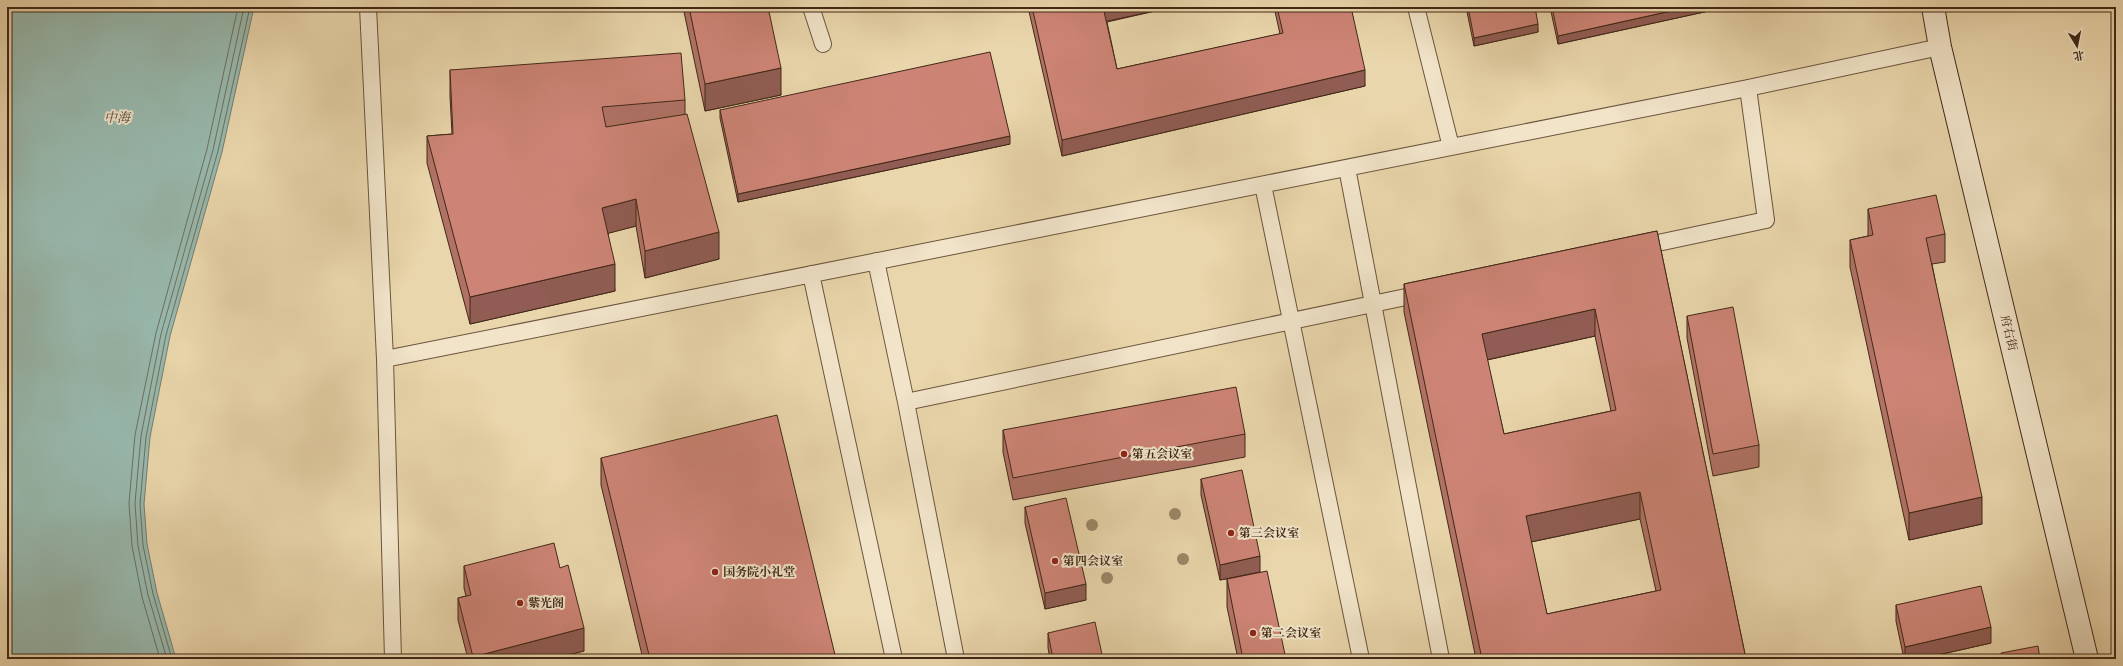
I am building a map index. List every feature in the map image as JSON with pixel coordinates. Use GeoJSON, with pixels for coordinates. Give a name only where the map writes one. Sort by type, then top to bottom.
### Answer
{"type":"FeatureCollection","features":[{"type":"Feature","properties":{"kind":"main road","name":"府右街"},"geometry":{"type":"LineString","coordinates":[[1933,7],[1940,47],[2087,659]]}},
{"type":"Feature","properties":{"kind":"lane"},"geometry":{"type":"LineString","coordinates":[[368,7],[385,358],[393,659]]}},
{"type":"Feature","properties":{"kind":"lane"},"geometry":{"type":"LineString","coordinates":[[811,7],[823,44]]}},
{"type":"Feature","properties":{"kind":"lane"},"geometry":{"type":"LineString","coordinates":[[1416,7],[1451,147]]}},
{"type":"Feature","properties":{"kind":"lane"},"geometry":{"type":"LineString","coordinates":[[385,358],[1748,88],[1940,47]]}},
{"type":"Feature","properties":{"kind":"lane"},"geometry":{"type":"LineString","coordinates":[[1627,249],[1766,220],[1748,88]]}},
{"type":"Feature","properties":{"kind":"lane"},"geometry":{"type":"LineString","coordinates":[[1347,168],[1441,659]]}},
{"type":"Feature","properties":{"kind":"lane"},"geometry":{"type":"LineString","coordinates":[[1264,184],[1361,659]]}},
{"type":"Feature","properties":{"kind":"lane"},"geometry":{"type":"LineString","coordinates":[[876,261],[906,402],[956,659]]}},
{"type":"Feature","properties":{"kind":"lane"},"geometry":{"type":"LineString","coordinates":[[811,274],[894,659]]}},
{"type":"Feature","properties":{"kind":"lane"},"geometry":{"type":"LineString","coordinates":[[906,402],[1442,289]]}},
{"type":"Feature","properties":{"kind":"water","name":"中海"},"geometry":{"type":"Polygon","coordinates":[[[7,7],[254,7],[222,152],[170,336],[150,437],[144,504],[147,544],[157,593],[176,659],[7,659],[7,7]]]}},
{"type":"Feature","properties":{"kind":"building"},"geometry":{"type":"Polygon","coordinates":[[[689,7],[768,7],[781,68],[705,84],[689,7]]]}},
{"type":"Feature","properties":{"kind":"building"},"geometry":{"type":"Polygon","coordinates":[[[1032,7],[1103,7],[1117,69],[1283,33],[1277,7],[1351,7],[1365,70],[1062,140],[1032,7]]]}},
{"type":"Feature","properties":{"kind":"building"},"geometry":{"type":"Polygon","coordinates":[[[1468,7],[1535,7],[1538,24],[1474,38],[1468,7]]]}},
{"type":"Feature","properties":{"kind":"building"},"geometry":{"type":"Polygon","coordinates":[[[1552,7],[1689,7],[1558,36],[1552,7]]]}},
{"type":"Feature","properties":{"kind":"building"},"geometry":{"type":"Polygon","coordinates":[[[990,52],[1010,136],[738,194],[720,110],[990,52]]]}},
{"type":"Feature","properties":{"kind":"building"},"geometry":{"type":"Polygon","coordinates":[[[681,53],[685,100],[602,107],[606,127],[687,114],[719,232],[645,251],[636,199],[602,208],[615,264],[470,297],[427,136],[453,134],[450,70],[681,53]]]}},
{"type":"Feature","properties":{"kind":"building"},"geometry":{"type":"Polygon","coordinates":[[[1936,195],[1945,234],[1926,238],[1982,497],[1909,513],[1850,240],[1873,235],[1868,209],[1936,195]]]}},
{"type":"Feature","properties":{"kind":"building"},"geometry":{"type":"Polygon","coordinates":[[[1657,231],[1746,659],[1482,659],[1404,284],[1657,231]],[[1595,309],[1482,334],[1504,434],[1616,410],[1595,309]],[[1640,492],[1526,516],[1547,614],[1661,590],[1640,492]]]}},
{"type":"Feature","properties":{"kind":"building"},"geometry":{"type":"Polygon","coordinates":[[[1733,307],[1759,445],[1713,454],[1687,316],[1733,307]]]}},
{"type":"Feature","properties":{"kind":"building"},"geometry":{"type":"Polygon","coordinates":[[[1236,387],[1245,434],[1013,478],[1003,430],[1236,387]]]}},
{"type":"Feature","properties":{"kind":"building","name":"国务院小礼堂"},"geometry":{"type":"Polygon","coordinates":[[[777,415],[836,659],[650,659],[601,458],[777,415]]]}},
{"type":"Feature","properties":{"kind":"building","name":"第三会议室"},"geometry":{"type":"Polygon","coordinates":[[[1242,470],[1260,556],[1220,565],[1201,479],[1242,470]]]}},
{"type":"Feature","properties":{"kind":"building","name":"第四会议室"},"geometry":{"type":"Polygon","coordinates":[[[1066,498],[1086,584],[1045,593],[1025,507],[1066,498]]]}},
{"type":"Feature","properties":{"kind":"building","name":"紫光阁"},"geometry":{"type":"Polygon","coordinates":[[[554,543],[560,568],[568,565],[584,628],[473,657],[458,598],[471,595],[464,566],[554,543]]]}},
{"type":"Feature","properties":{"kind":"building"},"geometry":{"type":"Polygon","coordinates":[[[1267,571],[1286,659],[1243,659],[1227,579],[1267,571]]]}},
{"type":"Feature","properties":{"kind":"building"},"geometry":{"type":"Polygon","coordinates":[[[1981,586],[1991,627],[1905,647],[1896,605],[1981,586]]]}},
{"type":"Feature","properties":{"kind":"building"},"geometry":{"type":"Polygon","coordinates":[[[1095,622],[1103,659],[1053,659],[1048,633],[1095,622]]]}},
{"type":"Feature","properties":{"kind":"building"},"geometry":{"type":"Polygon","coordinates":[[[2038,646],[2040,659],[2002,659],[2001,653],[2038,646]]]}},
{"type":"Feature","properties":{"kind":"place","name":"第五会议室"},"geometry":{"type":"Point","coordinates":[1124,454]}},
{"type":"Feature","properties":{"kind":"place","name":"第三会议室"},"geometry":{"type":"Point","coordinates":[1231,533]}},
{"type":"Feature","properties":{"kind":"place","name":"第四会议室"},"geometry":{"type":"Point","coordinates":[1055,561]}},
{"type":"Feature","properties":{"kind":"place","name":"国务院小礼堂"},"geometry":{"type":"Point","coordinates":[715,572]}},
{"type":"Feature","properties":{"kind":"place","name":"紫光阁"},"geometry":{"type":"Point","coordinates":[520,603]}},
{"type":"Feature","properties":{"kind":"place","name":"第二会议室"},"geometry":{"type":"Point","coordinates":[1253,633]}}]}
